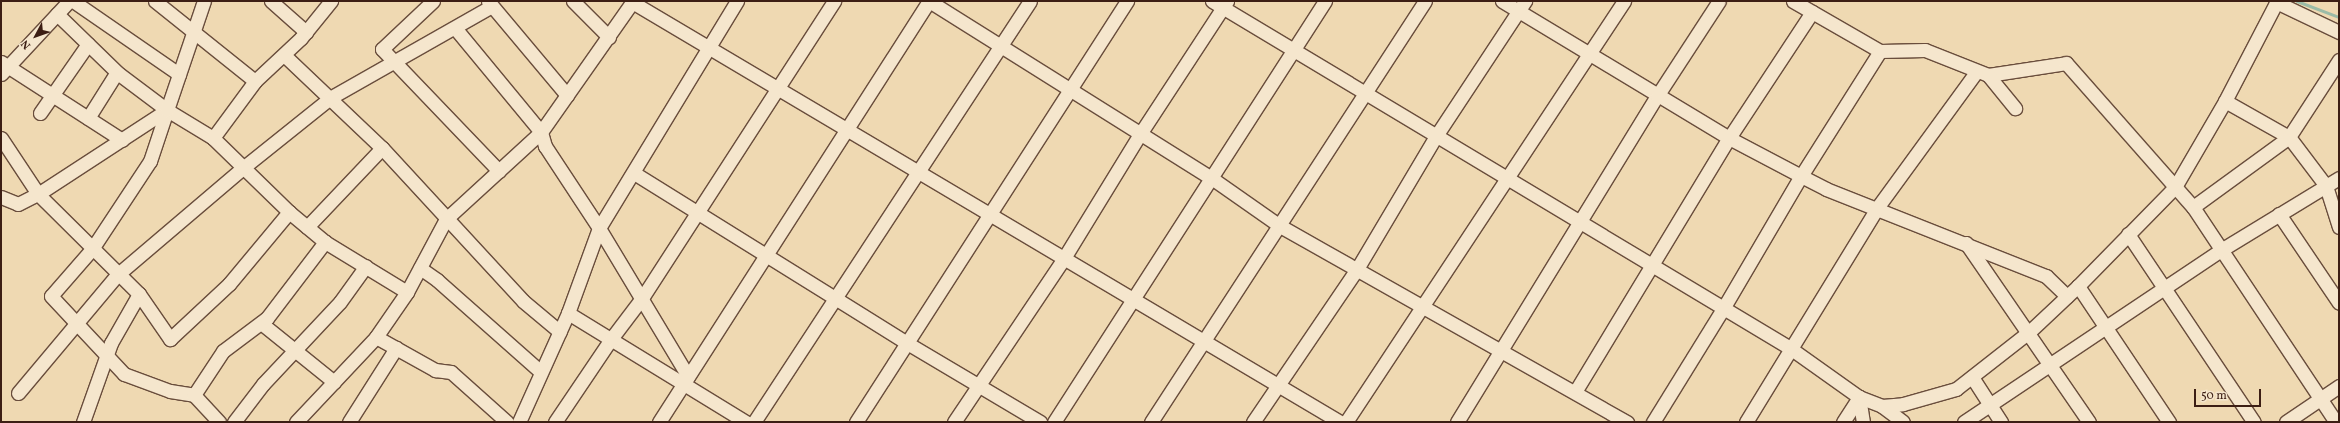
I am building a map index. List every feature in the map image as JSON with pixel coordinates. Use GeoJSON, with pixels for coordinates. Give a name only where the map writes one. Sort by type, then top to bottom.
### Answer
{"type":"FeatureCollection","features":[{"type":"Feature","properties":{"kind":"street"},"geometry":{"type":"LineString","coordinates":[[69,1],[3,68],[52,96],[122,140]]}},
{"type":"Feature","properties":{"kind":"street"},"geometry":{"type":"LineString","coordinates":[[73,1],[179,74]]}},
{"type":"Feature","properties":{"kind":"street"},"geometry":{"type":"LineString","coordinates":[[155,1],[255,81]]}},
{"type":"Feature","properties":{"kind":"street"},"geometry":{"type":"LineString","coordinates":[[204,1],[150,161],[92,249],[51,296],[124,374],[170,391],[194,396],[219,422]]}},
{"type":"Feature","properties":{"kind":"street"},"geometry":{"type":"LineString","coordinates":[[271,1],[306,32]]}},
{"type":"Feature","properties":{"kind":"street"},"geometry":{"type":"LineString","coordinates":[[213,138],[255,81],[284,55],[306,32],[331,1]]}},
{"type":"Feature","properties":{"kind":"street"},"geometry":{"type":"LineString","coordinates":[[433,1],[382,49],[499,171]]}},
{"type":"Feature","properties":{"kind":"street"},"geometry":{"type":"LineString","coordinates":[[573,1],[608,37]]}},
{"type":"Feature","properties":{"kind":"street"},"geometry":{"type":"LineString","coordinates":[[519,422],[540,372],[568,313],[599,228],[710,48],[737,1]]}},
{"type":"Feature","properties":{"kind":"street"},"geometry":{"type":"LineString","coordinates":[[555,422],[611,339],[642,298],[834,1]]}},
{"type":"Feature","properties":{"kind":"street"},"geometry":{"type":"LineString","coordinates":[[659,422],[929,1],[1210,177],[1280,226],[1627,422]]}},
{"type":"Feature","properties":{"kind":"street"},"geometry":{"type":"LineString","coordinates":[[754,422],[835,296],[1030,1]]}},
{"type":"Feature","properties":{"kind":"street"},"geometry":{"type":"LineString","coordinates":[[856,422],[991,215],[1069,90],[1127,1]]}},
{"type":"Feature","properties":{"kind":"street"},"geometry":{"type":"LineString","coordinates":[[1054,422],[1210,177],[1325,1]]}},
{"type":"Feature","properties":{"kind":"street"},"geometry":{"type":"LineString","coordinates":[[1151,422],[1280,226],[1424,1]]}},
{"type":"Feature","properties":{"kind":"street"},"geometry":{"type":"LineString","coordinates":[[1502,1],[1521,6],[1588,54],[1729,138],[1800,176],[2046,276],[2067,296]]}},
{"type":"Feature","properties":{"kind":"street"},"geometry":{"type":"LineString","coordinates":[[1346,422],[1424,308],[1506,178],[1624,1]]}},
{"type":"Feature","properties":{"kind":"street"},"geometry":{"type":"LineString","coordinates":[[1457,422],[1657,96],[1719,1]]}},
{"type":"Feature","properties":{"kind":"street"},"geometry":{"type":"LineString","coordinates":[[1793,1],[1880,51],[1925,50],[1951,59],[1982,74],[2016,108]]}},
{"type":"Feature","properties":{"kind":"street"},"geometry":{"type":"LineString","coordinates":[[296,422],[376,337],[407,292],[446,219],[541,132],[632,2],[1340,422]]}},
{"type":"Feature","properties":{"kind":"street"},"geometry":{"type":"LineString","coordinates":[[1882,406],[1944,394],[1972,377],[2029,332],[2078,286],[2174,187],[2224,101],[2276,2],[2339,32]]}},
{"type":"Feature","properties":{"kind":"street"},"geometry":{"type":"LineString","coordinates":[[18,393],[117,275],[244,168],[330,98],[395,63],[455,28],[490,3],[567,95]]}},
{"type":"Feature","properties":{"kind":"street"},"geometry":{"type":"LineString","coordinates":[[954,422],[1064,258],[1220,3],[1292,50],[1365,92],[1581,222],[1651,266],[1724,307],[1790,348],[1859,397],[1882,406],[1903,422]]}},
{"type":"Feature","properties":{"kind":"street"},"geometry":{"type":"LineString","coordinates":[[1253,422],[1357,270],[1436,136],[1521,6]]}},
{"type":"Feature","properties":{"kind":"street"},"geometry":{"type":"LineString","coordinates":[[1575,392],[1729,138],[1812,12]]}},
{"type":"Feature","properties":{"kind":"street"},"geometry":{"type":"LineString","coordinates":[[57,14],[117,72],[167,110],[213,138],[289,212],[325,242],[407,292]]}},
{"type":"Feature","properties":{"kind":"street"},"geometry":{"type":"LineString","coordinates":[[455,28],[541,132],[545,146],[599,228],[642,298],[686,380]]}},
{"type":"Feature","properties":{"kind":"street"},"geometry":{"type":"LineString","coordinates":[[40,113],[88,44]]}},
{"type":"Feature","properties":{"kind":"street"},"geometry":{"type":"LineString","coordinates":[[1653,422],[1724,307],[1800,176],[1880,51]]}},
{"type":"Feature","properties":{"kind":"street"},"geometry":{"type":"LineString","coordinates":[[284,55],[382,148],[523,301],[560,332]]}},
{"type":"Feature","properties":{"kind":"street"},"geometry":{"type":"LineString","coordinates":[[2193,207],[2289,137],[2339,60]]}},
{"type":"Feature","properties":{"kind":"street"},"geometry":{"type":"LineString","coordinates":[[1746,422],[1877,208],[1982,74],[2066,64],[2193,207],[2336,422]]}},
{"type":"Feature","properties":{"kind":"street"},"geometry":{"type":"LineString","coordinates":[[88,118],[117,72]]}},
{"type":"Feature","properties":{"kind":"street"},"geometry":{"type":"LineString","coordinates":[[2224,101],[2289,137],[2326,186],[2339,227]]}},
{"type":"Feature","properties":{"kind":"street"},"geometry":{"type":"LineString","coordinates":[[1,197],[18,204],[38,194],[167,110]]}},
{"type":"Feature","properties":{"kind":"street"},"geometry":{"type":"LineString","coordinates":[[1,138],[38,194],[117,275],[139,294],[170,339],[229,284],[289,212]]}},
{"type":"Feature","properties":{"kind":"street"},"geometry":{"type":"LineString","coordinates":[[307,227],[382,148]]}},
{"type":"Feature","properties":{"kind":"street"},"geometry":{"type":"LineString","coordinates":[[634,173],[835,296],[907,343],[979,384],[1040,422]]}},
{"type":"Feature","properties":{"kind":"street"},"geometry":{"type":"LineString","coordinates":[[1964,422],[2221,250],[2339,178]]}},
{"type":"Feature","properties":{"kind":"street"},"geometry":{"type":"LineString","coordinates":[[2279,214],[2339,304]]}},
{"type":"Feature","properties":{"kind":"street"},"geometry":{"type":"LineString","coordinates":[[2128,234],[2254,422]]}},
{"type":"Feature","properties":{"kind":"street"},"geometry":{"type":"LineString","coordinates":[[194,396],[223,351],[261,323],[325,242]]}},
{"type":"Feature","properties":{"kind":"street"},"geometry":{"type":"LineString","coordinates":[[1966,243],[2029,332],[2089,422]]}},
{"type":"Feature","properties":{"kind":"street"},"geometry":{"type":"LineString","coordinates":[[234,422],[263,384],[340,302],[366,266]]}},
{"type":"Feature","properties":{"kind":"street"},"geometry":{"type":"LineString","coordinates":[[420,268],[437,280],[540,372]]}},
{"type":"Feature","properties":{"kind":"street"},"geometry":{"type":"LineString","coordinates":[[2078,286],[2169,422]]}},
{"type":"Feature","properties":{"kind":"street"},"geometry":{"type":"LineString","coordinates":[[83,422],[107,356],[139,294]]}},
{"type":"Feature","properties":{"kind":"street"},"geometry":{"type":"LineString","coordinates":[[568,313],[611,339],[686,380],[746,422]]}},
{"type":"Feature","properties":{"kind":"street"},"geometry":{"type":"LineString","coordinates":[[261,323],[334,382]]}},
{"type":"Feature","properties":{"kind":"street"},"geometry":{"type":"LineString","coordinates":[[376,337],[435,370],[451,372],[507,422]]}},
{"type":"Feature","properties":{"kind":"street"},"geometry":{"type":"LineString","coordinates":[[348,422],[396,348]]}},
{"type":"Feature","properties":{"kind":"street"},"geometry":{"type":"LineString","coordinates":[[1972,377],[2001,422]]}},
{"type":"Feature","properties":{"kind":"street"},"geometry":{"type":"LineString","coordinates":[[2286,422],[2339,386]]}},
{"type":"Feature","properties":{"kind":"street"},"geometry":{"type":"LineString","coordinates":[[1844,422],[1859,397]]}},
{"type":"Feature","properties":{"kind":"street"},"geometry":{"type":"LineString","coordinates":[[1859,397],[1863,422]]}},
{"type":"Feature","properties":{"kind":"waterway"},"geometry":{"type":"LineString","coordinates":[[2297,1],[2339,17]]}}]}
